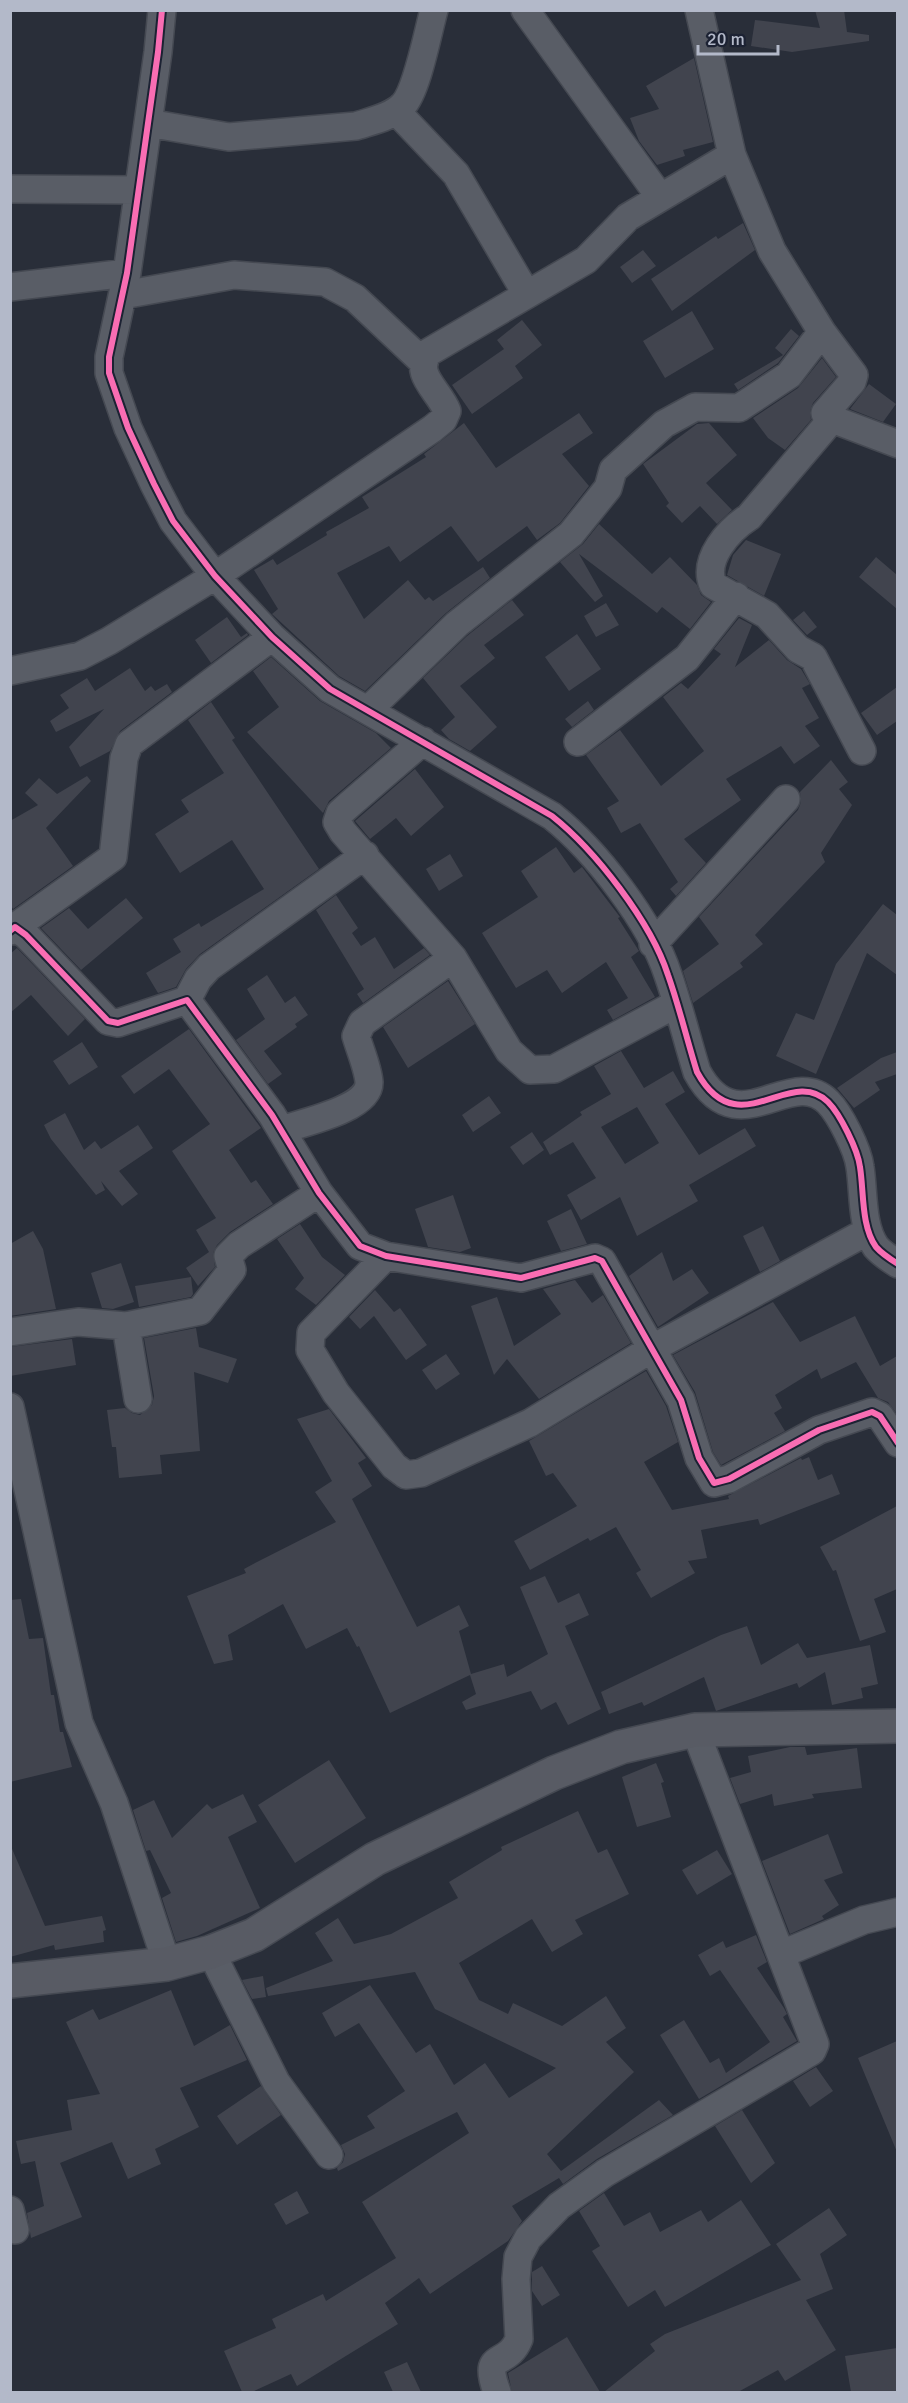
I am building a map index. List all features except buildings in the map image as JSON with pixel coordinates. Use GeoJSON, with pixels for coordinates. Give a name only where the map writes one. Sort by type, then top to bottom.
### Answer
{"type":"FeatureCollection","features":[{"type":"Feature","properties":{"kind":"main road"},"geometry":{"type":"LineString","coordinates":[[10,1981],[167,1964],[211,1952],[254,1935],[375,1858],[554,1773],[621,1747],[695,1730],[897,1726]]}},
{"type":"Feature","properties":{"kind":"street"},"geometry":{"type":"LineString","coordinates":[[162,10],[125,284],[109,357],[109,373],[128,428],[164,503],[215,576],[272,637],[330,689],[552,816],[568,828],[627,898],[653,944],[668,973],[697,1072],[705,1087],[717,1098],[731,1104],[749,1105],[800,1090],[816,1093],[829,1102],[847,1133],[860,1164],[868,1232],[877,1247],[897,1264]]}},
{"type":"Feature","properties":{"kind":"street"},"geometry":{"type":"LineString","coordinates":[[148,123],[229,137],[252,137],[356,126],[396,111],[405,104],[412,90],[434,10]]}},
{"type":"Feature","properties":{"kind":"street"},"geometry":{"type":"LineString","coordinates":[[525,10],[660,196]]}},
{"type":"Feature","properties":{"kind":"street"},"geometry":{"type":"LineString","coordinates":[[699,10],[732,154],[772,251],[822,332],[855,375],[852,382],[825,413],[832,419],[897,444]]}},
{"type":"Feature","properties":{"kind":"street"},"geometry":{"type":"LineString","coordinates":[[396,111],[456,174],[526,293]]}},
{"type":"Feature","properties":{"kind":"street"},"geometry":{"type":"LineString","coordinates":[[422,361],[429,352],[526,293],[586,260],[616,227],[660,196],[732,154]]}},
{"type":"Feature","properties":{"kind":"street"},"geometry":{"type":"LineString","coordinates":[[10,189],[138,190]]}},
{"type":"Feature","properties":{"kind":"street"},"geometry":{"type":"LineString","coordinates":[[10,287],[125,284],[234,275],[325,282],[355,298],[422,361],[425,377],[441,397],[447,411],[443,420],[215,576],[110,641],[80,656],[10,671]]}},
{"type":"Feature","properties":{"kind":"street"},"geometry":{"type":"LineString","coordinates":[[368,710],[457,624],[571,534],[608,488],[613,470],[664,424],[695,407],[739,408],[789,375],[822,332]]}},
{"type":"Feature","properties":{"kind":"street"},"geometry":{"type":"LineString","coordinates":[[832,419],[749,517],[733,528],[714,556],[711,568],[713,585],[767,615],[798,648],[813,657],[862,751]]}},
{"type":"Feature","properties":{"kind":"street"},"geometry":{"type":"LineString","coordinates":[[578,742],[687,658],[736,596]]}},
{"type":"Feature","properties":{"kind":"street"},"geometry":{"type":"LineString","coordinates":[[272,637],[129,744],[124,758],[113,857],[13,929],[26,935],[108,1021],[118,1023],[187,1000],[198,979],[209,967],[364,855]]}},
{"type":"Feature","properties":{"kind":"street"},"geometry":{"type":"LineString","coordinates":[[423,741],[340,813],[337,822],[343,832],[453,958],[509,1051],[530,1070],[554,1069],[676,1004]]}},
{"type":"Feature","properties":{"kind":"street"},"geometry":{"type":"LineString","coordinates":[[653,944],[786,799]]}},
{"type":"Feature","properties":{"kind":"street"},"geometry":{"type":"LineString","coordinates":[[281,1130],[345,1109],[367,1092],[369,1083],[356,1036],[362,1023],[453,958]]}},
{"type":"Feature","properties":{"kind":"street"},"geometry":{"type":"LineString","coordinates":[[187,1000],[198,1011],[281,1130],[319,1193],[360,1246],[386,1256],[521,1278],[595,1258],[602,1261],[681,1400],[699,1458],[714,1483],[729,1479],[819,1430],[872,1412],[880,1416],[897,1443]]}},
{"type":"Feature","properties":{"kind":"street"},"geometry":{"type":"LineString","coordinates":[[10,1332],[78,1322],[126,1326],[200,1311],[232,1270],[228,1256],[239,1245],[319,1193]]}},
{"type":"Feature","properties":{"kind":"street"},"geometry":{"type":"LineString","coordinates":[[386,1256],[311,1333],[310,1350],[336,1394],[394,1466],[406,1475],[421,1473],[530,1424],[653,1348],[868,1232]]}},
{"type":"Feature","properties":{"kind":"street"},"geometry":{"type":"LineString","coordinates":[[126,1326],[138,1399]]}},
{"type":"Feature","properties":{"kind":"street"},"geometry":{"type":"LineString","coordinates":[[11,1415],[79,1723],[114,1803],[167,1964]]}},
{"type":"Feature","properties":{"kind":"street"},"geometry":{"type":"LineString","coordinates":[[497,2392],[490,2373],[492,2366],[515,2347],[519,2339],[516,2279],[518,2258],[528,2238],[559,2206],[605,2173],[812,2051],[815,2044],[695,1730]]}},
{"type":"Feature","properties":{"kind":"street"},"geometry":{"type":"LineString","coordinates":[[782,1954],[864,1920],[897,1912]]}},
{"type":"Feature","properties":{"kind":"street"},"geometry":{"type":"LineString","coordinates":[[211,1952],[276,2082],[329,2155]]}},
{"type":"Feature","properties":{"kind":"cycle path"},"geometry":{"type":"LineString","coordinates":[[162,10],[127,273],[109,357],[109,373],[128,428],[173,521],[215,576],[272,637],[330,689],[552,816],[569,830],[620,888],[649,933],[668,975],[697,1072],[713,1093],[729,1103],[746,1104],[797,1092],[813,1093],[828,1102],[843,1123],[859,1160],[865,1219],[871,1239],[878,1250],[898,1264]]}},
{"type":"Feature","properties":{"kind":"cycle path"},"geometry":{"type":"LineString","coordinates":[[10,931],[15,927],[26,935],[108,1021],[118,1023],[187,1000],[272,1115],[319,1193],[360,1246],[386,1256],[521,1278],[595,1258],[602,1261],[681,1400],[699,1458],[714,1483],[729,1479],[819,1430],[872,1412],[880,1416],[898,1443]]}}]}
